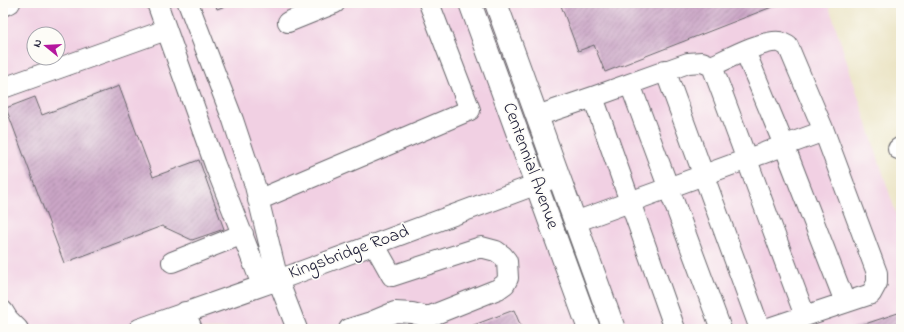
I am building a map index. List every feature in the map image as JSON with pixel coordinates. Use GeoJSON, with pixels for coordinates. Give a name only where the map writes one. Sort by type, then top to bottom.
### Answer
{"type":"FeatureCollection","features":[{"type":"Feature","properties":{"kind":"main road","name":"Centennial Avenue"},"geometry":{"type":"LineString","coordinates":[[470,3],[589,329]]}},
{"type":"Feature","properties":{"kind":"main road","name":"Centennial Avenue"},"geometry":{"type":"LineString","coordinates":[[496,3],[614,329]]}},
{"type":"Feature","properties":{"kind":"street"},"geometry":{"type":"LineString","coordinates":[[3,6],[10,3]]}},
{"type":"Feature","properties":{"kind":"street"},"geometry":{"type":"LineString","coordinates":[[157,3],[215,165],[242,234],[297,329]]}},
{"type":"Feature","properties":{"kind":"street"},"geometry":{"type":"LineString","coordinates":[[188,3],[233,120],[258,200],[270,282]]}},
{"type":"Feature","properties":{"kind":"street"},"geometry":{"type":"LineString","coordinates":[[288,22],[335,3]]}},
{"type":"Feature","properties":{"kind":"street"},"geometry":{"type":"LineString","coordinates":[[258,200],[470,110],[429,3]]}},
{"type":"Feature","properties":{"kind":"street"},"geometry":{"type":"LineString","coordinates":[[3,88],[166,30]]}},
{"type":"Feature","properties":{"kind":"street"},"geometry":{"type":"LineString","coordinates":[[537,116],[593,98],[688,63],[702,62],[712,66],[745,51],[770,42],[780,42],[788,46],[824,131],[877,273],[877,284],[871,294],[766,329]]}},
{"type":"Feature","properties":{"kind":"street"},"geometry":{"type":"LineString","coordinates":[[745,51],[784,145],[845,302]]}},
{"type":"Feature","properties":{"kind":"street"},"geometry":{"type":"LineString","coordinates":[[712,66],[805,316]]}},
{"type":"Feature","properties":{"kind":"street"},"geometry":{"type":"LineString","coordinates":[[666,70],[760,329]]}},
{"type":"Feature","properties":{"kind":"street"},"geometry":{"type":"LineString","coordinates":[[630,84],[721,329]]}},
{"type":"Feature","properties":{"kind":"street"},"geometry":{"type":"LineString","coordinates":[[593,98],[674,329]]}},
{"type":"Feature","properties":{"kind":"street"},"geometry":{"type":"LineString","coordinates":[[575,222],[824,131]]}},
{"type":"Feature","properties":{"kind":"street","name":"Kingsbridge Road"},"geometry":{"type":"LineString","coordinates":[[139,329],[188,321],[270,282],[559,176]]}},
{"type":"Feature","properties":{"kind":"street"},"geometry":{"type":"LineString","coordinates":[[172,262],[242,234]]}},
{"type":"Feature","properties":{"kind":"street"},"geometry":{"type":"LineString","coordinates":[[349,329],[373,326],[395,312],[412,313],[428,318],[492,292],[505,284],[508,278],[507,261],[496,251],[485,247],[392,276],[374,244]]}},
{"type":"Feature","properties":{"kind":"street"},"geometry":{"type":"LineString","coordinates":[[3,311],[8,320],[18,329]]}},
{"type":"Feature","properties":{"kind":"shaded area"},"geometry":{"type":"Polygon","coordinates":[[[3,3],[828,3],[901,229],[901,329],[3,329],[3,3]]]}},
{"type":"Feature","properties":{"kind":"building"},"geometry":{"type":"Polygon","coordinates":[[[215,3],[233,3],[217,9],[215,3]]]}},
{"type":"Feature","properties":{"kind":"building"},"geometry":{"type":"Polygon","coordinates":[[[560,3],[782,3],[605,72],[594,45],[578,51],[560,3]]]}},
{"type":"Feature","properties":{"kind":"building"},"geometry":{"type":"Polygon","coordinates":[[[119,86],[153,177],[199,160],[224,229],[192,240],[162,226],[64,263],[6,108],[35,97],[42,115],[119,86]]]}},
{"type":"Feature","properties":{"kind":"building"},"geometry":{"type":"Polygon","coordinates":[[[514,310],[522,329],[463,329],[514,310]]]}},
{"type":"Feature","properties":{"kind":"building"},"geometry":{"type":"Polygon","coordinates":[[[901,312],[901,329],[850,329],[901,312]]]}}]}
